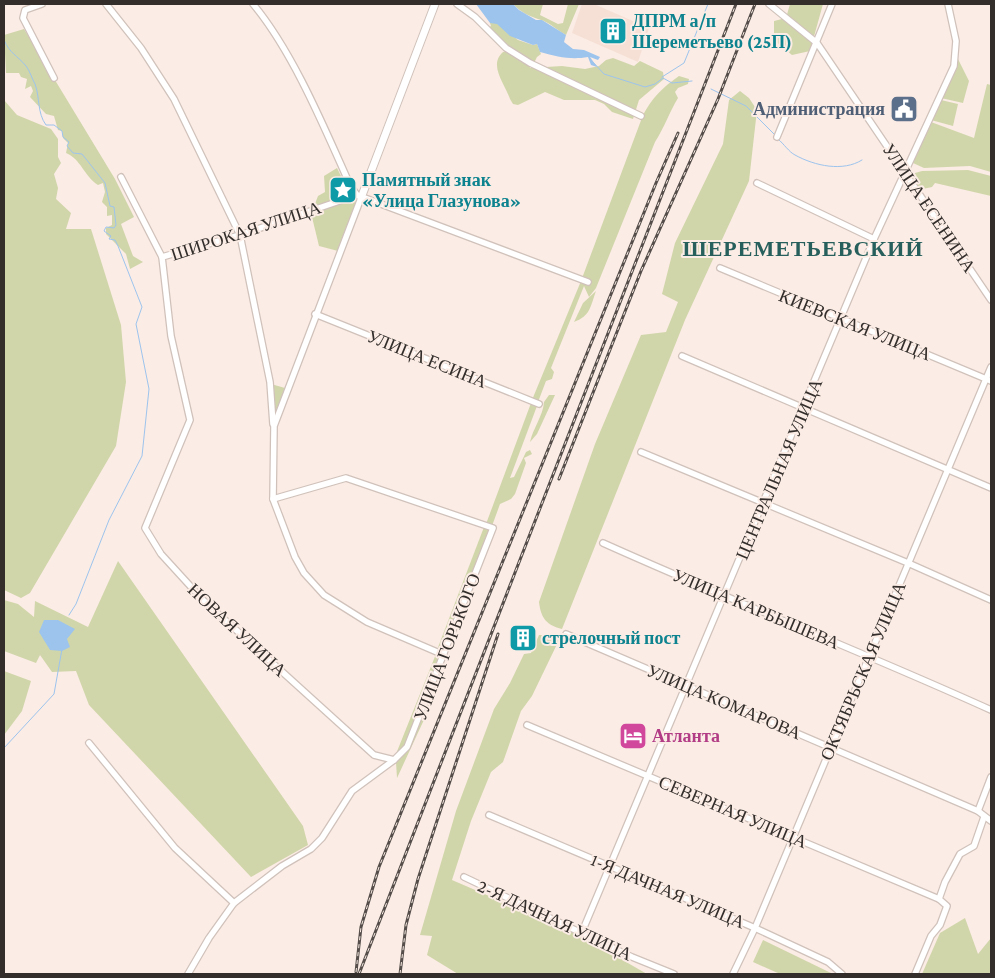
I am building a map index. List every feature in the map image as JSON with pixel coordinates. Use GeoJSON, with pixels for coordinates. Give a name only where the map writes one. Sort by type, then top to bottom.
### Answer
{"type":"FeatureCollection","features":[{"type":"Feature","properties":{"kind":"street"},"geometry":{"type":"LineString","coordinates":[[42,4],[25,10],[23,18],[54,78]]}},
{"type":"Feature","properties":{"kind":"street"},"geometry":{"type":"LineString","coordinates":[[106,4],[141,48],[174,99],[240,235],[270,382],[274,426],[273,499],[294,557],[304,573],[324,595],[367,622],[444,655]]}},
{"type":"Feature","properties":{"kind":"street"},"geometry":{"type":"LineString","coordinates":[[253,4],[271,27],[303,86],[350,185],[359,196],[588,282]]}},
{"type":"Feature","properties":{"kind":"street"},"geometry":{"type":"LineString","coordinates":[[274,426],[359,196],[435,4]]}},
{"type":"Feature","properties":{"kind":"street"},"geometry":{"type":"LineString","coordinates":[[457,4],[475,17],[506,48],[530,63],[641,116]]}},
{"type":"Feature","properties":{"kind":"street","name":"УЛИЦА ЕСЕНИНА"},"geometry":{"type":"LineString","coordinates":[[769,4],[816,43],[991,300]]}},
{"type":"Feature","properties":{"kind":"street"},"geometry":{"type":"LineString","coordinates":[[777,137],[832,4]]}},
{"type":"Feature","properties":{"kind":"street","name":"ЦЕНТРАЛЬНАЯ УЛИЦА"},"geometry":{"type":"LineString","coordinates":[[582,932],[612,866],[648,776],[805,408],[874,240],[906,174],[954,66],[956,41],[948,4]]}},
{"type":"Feature","properties":{"kind":"street"},"geometry":{"type":"LineString","coordinates":[[121,177],[162,257]]}},
{"type":"Feature","properties":{"kind":"street"},"geometry":{"type":"LineString","coordinates":[[757,183],[874,240]]}},
{"type":"Feature","properties":{"kind":"street","name":"ШИРОКАЯ УЛИЦА"},"geometry":{"type":"LineString","coordinates":[[172,464],[190,420],[171,336],[162,257],[240,235],[359,196]]}},
{"type":"Feature","properties":{"kind":"street","name":"КИЕВСКАЯ УЛИЦА"},"geometry":{"type":"LineString","coordinates":[[720,268],[989,380]]}},
{"type":"Feature","properties":{"kind":"street","name":"УЛИЦА ЕСИНА"},"geometry":{"type":"LineString","coordinates":[[315,314],[539,404]]}},
{"type":"Feature","properties":{"kind":"street"},"geometry":{"type":"LineString","coordinates":[[682,356],[991,488]]}},
{"type":"Feature","properties":{"kind":"street","name":"ОКТЯБРЬСКАЯ УЛИЦА"},"geometry":{"type":"LineString","coordinates":[[733,974],[755,928],[908,563],[989,380],[991,367]]}},
{"type":"Feature","properties":{"kind":"street"},"geometry":{"type":"LineString","coordinates":[[641,452],[908,563],[991,600]]}},
{"type":"Feature","properties":{"kind":"street","name":"НОВАЯ УЛИЦА"},"geometry":{"type":"LineString","coordinates":[[172,464],[146,528],[161,554],[203,600],[374,755],[394,760]]}},
{"type":"Feature","properties":{"kind":"street","name":"УЛИЦА ГОРЬКОГО"},"geometry":{"type":"LineString","coordinates":[[273,499],[346,478],[493,528],[408,747],[394,760]]}},
{"type":"Feature","properties":{"kind":"street","name":"УЛИЦА КАРБЫШЕВА"},"geometry":{"type":"LineString","coordinates":[[603,543],[724,598],[869,655],[991,710]]}},
{"type":"Feature","properties":{"kind":"street","name":"УЛИЦА КОМАРОВА"},"geometry":{"type":"LineString","coordinates":[[566,634],[978,811],[991,821]]}},
{"type":"Feature","properties":{"kind":"street","name":"СЕВЕРНАЯ УЛИЦА"},"geometry":{"type":"LineString","coordinates":[[527,725],[940,899]]}},
{"type":"Feature","properties":{"kind":"street"},"geometry":{"type":"LineString","coordinates":[[88,743],[175,848],[234,903]]}},
{"type":"Feature","properties":{"kind":"street"},"geometry":{"type":"LineString","coordinates":[[188,974],[209,938],[234,903],[282,866],[311,849],[322,838],[352,791],[394,760]]}},
{"type":"Feature","properties":{"kind":"street"},"geometry":{"type":"LineString","coordinates":[[978,811],[991,777]]}},
{"type":"Feature","properties":{"kind":"street","name":"1-Я ДАЧНАЯ УЛИЦА"},"geometry":{"type":"LineString","coordinates":[[489,816],[612,866],[755,928],[828,962],[842,974]]}},
{"type":"Feature","properties":{"kind":"street"},"geometry":{"type":"LineString","coordinates":[[915,974],[930,936],[947,912],[948,906],[940,899],[960,854],[974,846],[984,817]]}},
{"type":"Feature","properties":{"kind":"street","name":"2-Я ДАЧНАЯ УЛИЦА"},"geometry":{"type":"LineString","coordinates":[[464,877],[632,957],[674,974]]}},
{"type":"Feature","properties":{"kind":"shaded area"},"geometry":{"type":"Polygon","coordinates":[[[582,4],[594,4],[649,28],[638,62],[572,33],[582,4]]]}},
{"type":"Feature","properties":{"kind":"green space"},"geometry":{"type":"Polygon","coordinates":[[[513,4],[543,4],[540,15],[558,24],[563,23],[568,4],[579,4],[566,35],[547,23],[522,12],[513,4]]]}},
{"type":"Feature","properties":{"kind":"green space"},"geometry":{"type":"Polygon","coordinates":[[[790,4],[823,4],[810,51],[792,55],[774,40],[774,21],[786,18],[790,4]]]}},
{"type":"Feature","properties":{"kind":"green space"},"geometry":{"type":"Polygon","coordinates":[[[490,23],[497,23],[518,40],[533,45],[537,44],[541,54],[534,63],[507,47],[488,28],[491,26],[490,23]]]}},
{"type":"Feature","properties":{"kind":"green space"},"geometry":{"type":"Polygon","coordinates":[[[24,29],[115,179],[134,217],[121,224],[133,256],[143,262],[130,269],[126,254],[106,234],[106,228],[112,225],[112,215],[107,216],[107,207],[102,202],[105,192],[103,183],[98,185],[93,181],[75,159],[66,153],[68,143],[63,138],[62,131],[58,130],[54,116],[46,114],[30,97],[33,91],[31,86],[25,89],[27,79],[21,77],[19,73],[6,73],[4,35],[24,29]]]}},
{"type":"Feature","properties":{"kind":"green space"},"geometry":{"type":"Polygon","coordinates":[[[503,52],[508,52],[523,63],[529,62],[530,68],[562,66],[585,69],[599,66],[606,60],[613,58],[634,66],[640,61],[663,72],[664,79],[639,100],[633,119],[612,112],[604,104],[595,100],[564,100],[545,92],[518,105],[513,104],[510,99],[497,69],[499,57],[503,52]]]}},
{"type":"Feature","properties":{"kind":"green space"},"geometry":{"type":"Polygon","coordinates":[[[956,55],[969,81],[963,103],[941,98],[956,55]]]}},
{"type":"Feature","properties":{"kind":"green space"},"geometry":{"type":"Polygon","coordinates":[[[679,76],[689,79],[688,84],[678,88],[675,92],[678,98],[655,142],[596,288],[589,297],[584,286],[551,368],[554,372],[552,379],[546,381],[538,402],[532,400],[581,281],[643,115],[658,93],[679,76]]]}},
{"type":"Feature","properties":{"kind":"green space"},"geometry":{"type":"Polygon","coordinates":[[[987,84],[991,85],[991,172],[970,166],[924,168],[913,163],[931,122],[974,138],[987,84]]]}},
{"type":"Feature","properties":{"kind":"green space"},"geometry":{"type":"Polygon","coordinates":[[[740,91],[749,98],[757,110],[749,181],[685,320],[562,629],[549,623],[543,617],[539,602],[595,444],[641,335],[666,332],[678,302],[662,294],[675,243],[723,144],[729,100],[740,91]]]}},
{"type":"Feature","properties":{"kind":"green space"},"geometry":{"type":"Polygon","coordinates":[[[4,100],[17,115],[51,129],[58,139],[58,157],[61,163],[54,174],[58,188],[56,199],[71,213],[66,229],[91,229],[121,325],[126,382],[116,446],[30,593],[21,598],[4,590],[4,100]]]}},
{"type":"Feature","properties":{"kind":"green space"},"geometry":{"type":"Polygon","coordinates":[[[941,100],[958,104],[953,126],[931,120],[941,100]]]}},
{"type":"Feature","properties":{"kind":"green space"},"geometry":{"type":"Polygon","coordinates":[[[337,168],[346,186],[338,190],[341,195],[350,191],[353,195],[313,209],[318,196],[325,192],[324,176],[337,168]]]}},
{"type":"Feature","properties":{"kind":"green space"},"geometry":{"type":"Polygon","coordinates":[[[968,170],[991,176],[991,196],[935,183],[932,187],[918,190],[908,175],[922,171],[968,170]]]}},
{"type":"Feature","properties":{"kind":"green space"},"geometry":{"type":"Polygon","coordinates":[[[354,198],[358,199],[338,251],[319,246],[311,213],[354,198]]]}},
{"type":"Feature","properties":{"kind":"green space"},"geometry":{"type":"Polygon","coordinates":[[[596,291],[591,307],[583,317],[574,322],[583,303],[596,291]]]}},
{"type":"Feature","properties":{"kind":"green space"},"geometry":{"type":"Polygon","coordinates":[[[271,384],[285,388],[275,417],[271,384]]]}},
{"type":"Feature","properties":{"kind":"green space"},"geometry":{"type":"Polygon","coordinates":[[[549,395],[555,395],[537,434],[530,442],[544,402],[549,395]]]}},
{"type":"Feature","properties":{"kind":"green space"},"geometry":{"type":"Polygon","coordinates":[[[531,403],[537,406],[510,478],[514,477],[526,452],[530,450],[532,454],[524,458],[526,463],[515,494],[511,499],[500,504],[492,526],[486,524],[531,403]]]}},
{"type":"Feature","properties":{"kind":"green space"},"geometry":{"type":"Polygon","coordinates":[[[484,527],[490,530],[443,653],[437,650],[484,527]]]}},
{"type":"Feature","properties":{"kind":"green space"},"geometry":{"type":"Polygon","coordinates":[[[118,561],[303,826],[308,845],[251,877],[89,705],[76,671],[52,672],[40,655],[36,663],[4,651],[4,600],[18,604],[34,617],[35,601],[88,627],[118,561]]]}},
{"type":"Feature","properties":{"kind":"green space"},"geometry":{"type":"Polygon","coordinates":[[[539,635],[551,635],[560,638],[532,696],[521,711],[503,762],[491,772],[471,821],[452,880],[579,935],[647,974],[458,974],[427,955],[432,936],[420,935],[456,811],[494,709],[510,683],[524,654],[531,653],[539,635]]]}},
{"type":"Feature","properties":{"kind":"green space"},"geometry":{"type":"Polygon","coordinates":[[[436,654],[442,656],[406,746],[396,754],[436,654]]]}},
{"type":"Feature","properties":{"kind":"green space"},"geometry":{"type":"Polygon","coordinates":[[[4,671],[31,681],[22,711],[4,735],[4,671]]]}},
{"type":"Feature","properties":{"kind":"green space"},"geometry":{"type":"Polygon","coordinates":[[[438,674],[441,676],[442,681],[397,778],[396,762],[409,748],[438,674]]]}},
{"type":"Feature","properties":{"kind":"green space"},"geometry":{"type":"Polygon","coordinates":[[[965,918],[978,954],[991,938],[991,974],[922,974],[940,933],[965,918]]]}},
{"type":"Feature","properties":{"kind":"green space"},"geometry":{"type":"Polygon","coordinates":[[[763,940],[835,974],[780,974],[753,962],[763,940]]]}},
{"type":"Feature","properties":{"kind":"water"},"geometry":{"type":"Polygon","coordinates":[[[476,4],[513,4],[536,20],[542,20],[566,35],[564,42],[573,49],[584,50],[600,57],[598,60],[590,57],[597,67],[591,65],[588,57],[564,58],[540,52],[537,44],[533,45],[510,36],[497,24],[490,23],[476,4]]]}},
{"type":"Feature","properties":{"kind":"water"},"geometry":{"type":"Polygon","coordinates":[[[44,620],[58,620],[75,629],[67,639],[70,647],[62,651],[50,650],[39,632],[44,620]]]}},
{"type":"Feature","properties":{"kind":"waterway"},"geometry":{"type":"LineString","coordinates":[[662,77],[684,63],[708,4]]}},
{"type":"Feature","properties":{"kind":"waterway"},"geometry":{"type":"LineString","coordinates":[[4,40],[29,70],[37,89],[41,115],[46,125],[54,125],[62,131],[63,137],[69,142],[67,146],[73,153],[82,154],[105,183],[110,206],[114,207],[116,225],[114,228],[106,227],[104,231],[111,236],[109,239],[115,240],[142,307],[136,324],[149,389],[142,456],[109,520],[76,604],[69,615]]}},
{"type":"Feature","properties":{"kind":"waterway"},"geometry":{"type":"LineString","coordinates":[[593,62],[604,74],[645,87],[655,84],[663,78],[672,83],[692,81]]}},
{"type":"Feature","properties":{"kind":"waterway"},"geometry":{"type":"LineString","coordinates":[[711,89],[746,106],[776,136]]}},
{"type":"Feature","properties":{"kind":"waterway"},"geometry":{"type":"LineString","coordinates":[[778,139],[793,154],[820,165],[838,167],[854,164],[862,160]]}},
{"type":"Feature","properties":{"kind":"waterway"},"geometry":{"type":"LineString","coordinates":[[4,748],[54,694],[62,649]]}},
{"type":"Feature","properties":{"kind":"railway"},"geometry":{"type":"LineString","coordinates":[[359,974],[736,4]]}},
{"type":"Feature","properties":{"kind":"railway"},"geometry":{"type":"LineString","coordinates":[[559,479],[641,271],[718,99],[755,4]]}},
{"type":"Feature","properties":{"kind":"railway"},"geometry":{"type":"LineString","coordinates":[[356,972],[361,927],[379,867],[656,183],[678,133]]}},
{"type":"Feature","properties":{"kind":"railway"},"geometry":{"type":"LineString","coordinates":[[400,974],[406,925],[418,879],[498,634]]}},
{"type":"Feature","properties":{"kind":"place","name":"ДПРМ а/п Шереметьево (25П)"},"geometry":{"type":"Point","coordinates":[613,31]}},
{"type":"Feature","properties":{"kind":"place","name":"Администрация"},"geometry":{"type":"Point","coordinates":[904,109]}},
{"type":"Feature","properties":{"kind":"place","name":"Памятный знак «Улица Глазунова»"},"geometry":{"type":"Point","coordinates":[343,190]}},
{"type":"Feature","properties":{"kind":"place","name":"стрелочный пост"},"geometry":{"type":"Point","coordinates":[523,638]}},
{"type":"Feature","properties":{"kind":"place","name":"Атланта"},"geometry":{"type":"Point","coordinates":[633,736]}},
{"type":"Feature","properties":{"kind":"district","name":"ШЕРЕМЕТЬЕВСКИЙ"},"geometry":{"type":"Point","coordinates":[803,248]}}]}
